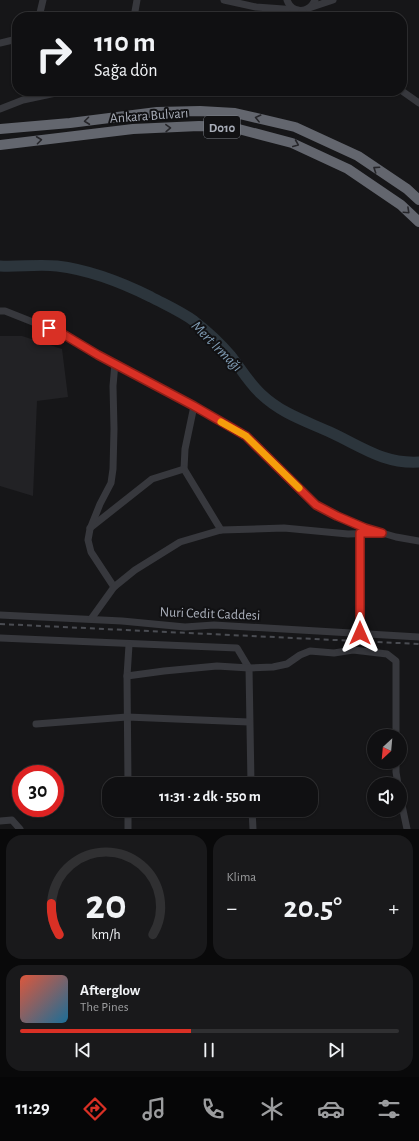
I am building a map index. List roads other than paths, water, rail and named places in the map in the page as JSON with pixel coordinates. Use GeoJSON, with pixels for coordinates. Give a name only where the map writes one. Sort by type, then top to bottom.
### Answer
{"type":"FeatureCollection","features":[{"type":"Feature","properties":{"kind":"highway","name":"Ankara Bulvarı"},"geometry":{"type":"LineString","coordinates":[[0,129],[70,123],[157,112],[200,111],[235,113],[295,127],[358,156],[407,189],[419,200]]}},
{"type":"Feature","properties":{"kind":"highway","name":"Ankara Bulvarı"},"geometry":{"type":"LineString","coordinates":[[0,144],[133,129],[199,126],[231,127],[292,142],[348,169],[400,205],[419,222]]}},
{"type":"Feature","properties":{"kind":"street"},"geometry":{"type":"LineString","coordinates":[[40,12],[43,0]]}},
{"type":"Feature","properties":{"kind":"street"},"geometry":{"type":"LineString","coordinates":[[135,12],[137,0]]}},
{"type":"Feature","properties":{"kind":"street"},"geometry":{"type":"LineString","coordinates":[[224,0],[256,7],[299,11],[333,0]]}},
{"type":"Feature","properties":{"kind":"street"},"geometry":{"type":"LineString","coordinates":[[287,0],[290,6],[299,11]]}},
{"type":"Feature","properties":{"kind":"street"},"geometry":{"type":"LineString","coordinates":[[309,8],[315,0]]}},
{"type":"Feature","properties":{"kind":"street"},"geometry":{"type":"LineString","coordinates":[[0,43],[12,40]]}},
{"type":"Feature","properties":{"kind":"street"},"geometry":{"type":"LineString","coordinates":[[407,95],[419,103]]}},
{"type":"Feature","properties":{"kind":"street"},"geometry":{"type":"LineString","coordinates":[[0,109],[23,100],[42,96]]}},
{"type":"Feature","properties":{"kind":"street"},"geometry":{"type":"LineString","coordinates":[[0,312],[5,311],[63,334],[246,436],[316,505],[365,528],[419,541]]}},
{"type":"Feature","properties":{"kind":"street"},"geometry":{"type":"LineString","coordinates":[[114,587],[91,552],[88,540],[90,529],[100,504],[111,483],[114,429],[113,386],[115,363]]}},
{"type":"Feature","properties":{"kind":"street"},"geometry":{"type":"LineString","coordinates":[[194,406],[185,449],[184,469],[221,530]]}},
{"type":"Feature","properties":{"kind":"street"},"geometry":{"type":"LineString","coordinates":[[90,529],[152,479],[184,469]]}},
{"type":"Feature","properties":{"kind":"street"},"geometry":{"type":"LineString","coordinates":[[91,620],[114,587],[135,570],[180,542],[221,530],[284,528],[348,534],[382,533]]}},
{"type":"Feature","properties":{"kind":"street"},"geometry":{"type":"LineString","coordinates":[[360,533],[360,633]]}},
{"type":"Feature","properties":{"kind":"street","name":"Nuri Cedit Caddesi"},"geometry":{"type":"LineString","coordinates":[[0,615],[122,621],[185,627],[214,625],[419,637]]}},
{"type":"Feature","properties":{"kind":"street"},"geometry":{"type":"LineString","coordinates":[[0,638],[129,645],[237,648],[249,668],[251,777]]}},
{"type":"Feature","properties":{"kind":"street"},"geometry":{"type":"LineString","coordinates":[[128,777],[126,676],[129,645]]}},
{"type":"Feature","properties":{"kind":"street"},"geometry":{"type":"LineString","coordinates":[[126,676],[217,666],[249,668],[273,667],[287,664],[300,655],[310,651],[334,653],[353,650],[387,654],[396,661],[396,729]]}},
{"type":"Feature","properties":{"kind":"street"},"geometry":{"type":"LineString","coordinates":[[36,724],[127,717],[249,722]]}},
{"type":"Feature","properties":{"kind":"street"},"geometry":{"type":"LineString","coordinates":[[128,817],[128,829]]}},
{"type":"Feature","properties":{"kind":"street"},"geometry":{"type":"LineString","coordinates":[[252,817],[253,829]]}},
{"type":"Feature","properties":{"kind":"street"},"geometry":{"type":"LineString","coordinates":[[404,817],[406,829]]}},
{"type":"Feature","properties":{"kind":"street"},"geometry":{"type":"LineString","coordinates":[[0,821],[12,820],[20,829]]}},
{"type":"Feature","properties":{"kind":"waterway","name":"Mert Irmağı"},"geometry":{"type":"LineString","coordinates":[[0,266],[50,265],[82,270],[106,277],[140,292],[173,308],[204,329],[231,356],[257,390],[277,407],[374,454],[406,462],[419,462]]}},
{"type":"Feature","properties":{"kind":"railway"},"geometry":{"type":"LineString","coordinates":[[0,624],[419,644]]}}]}
